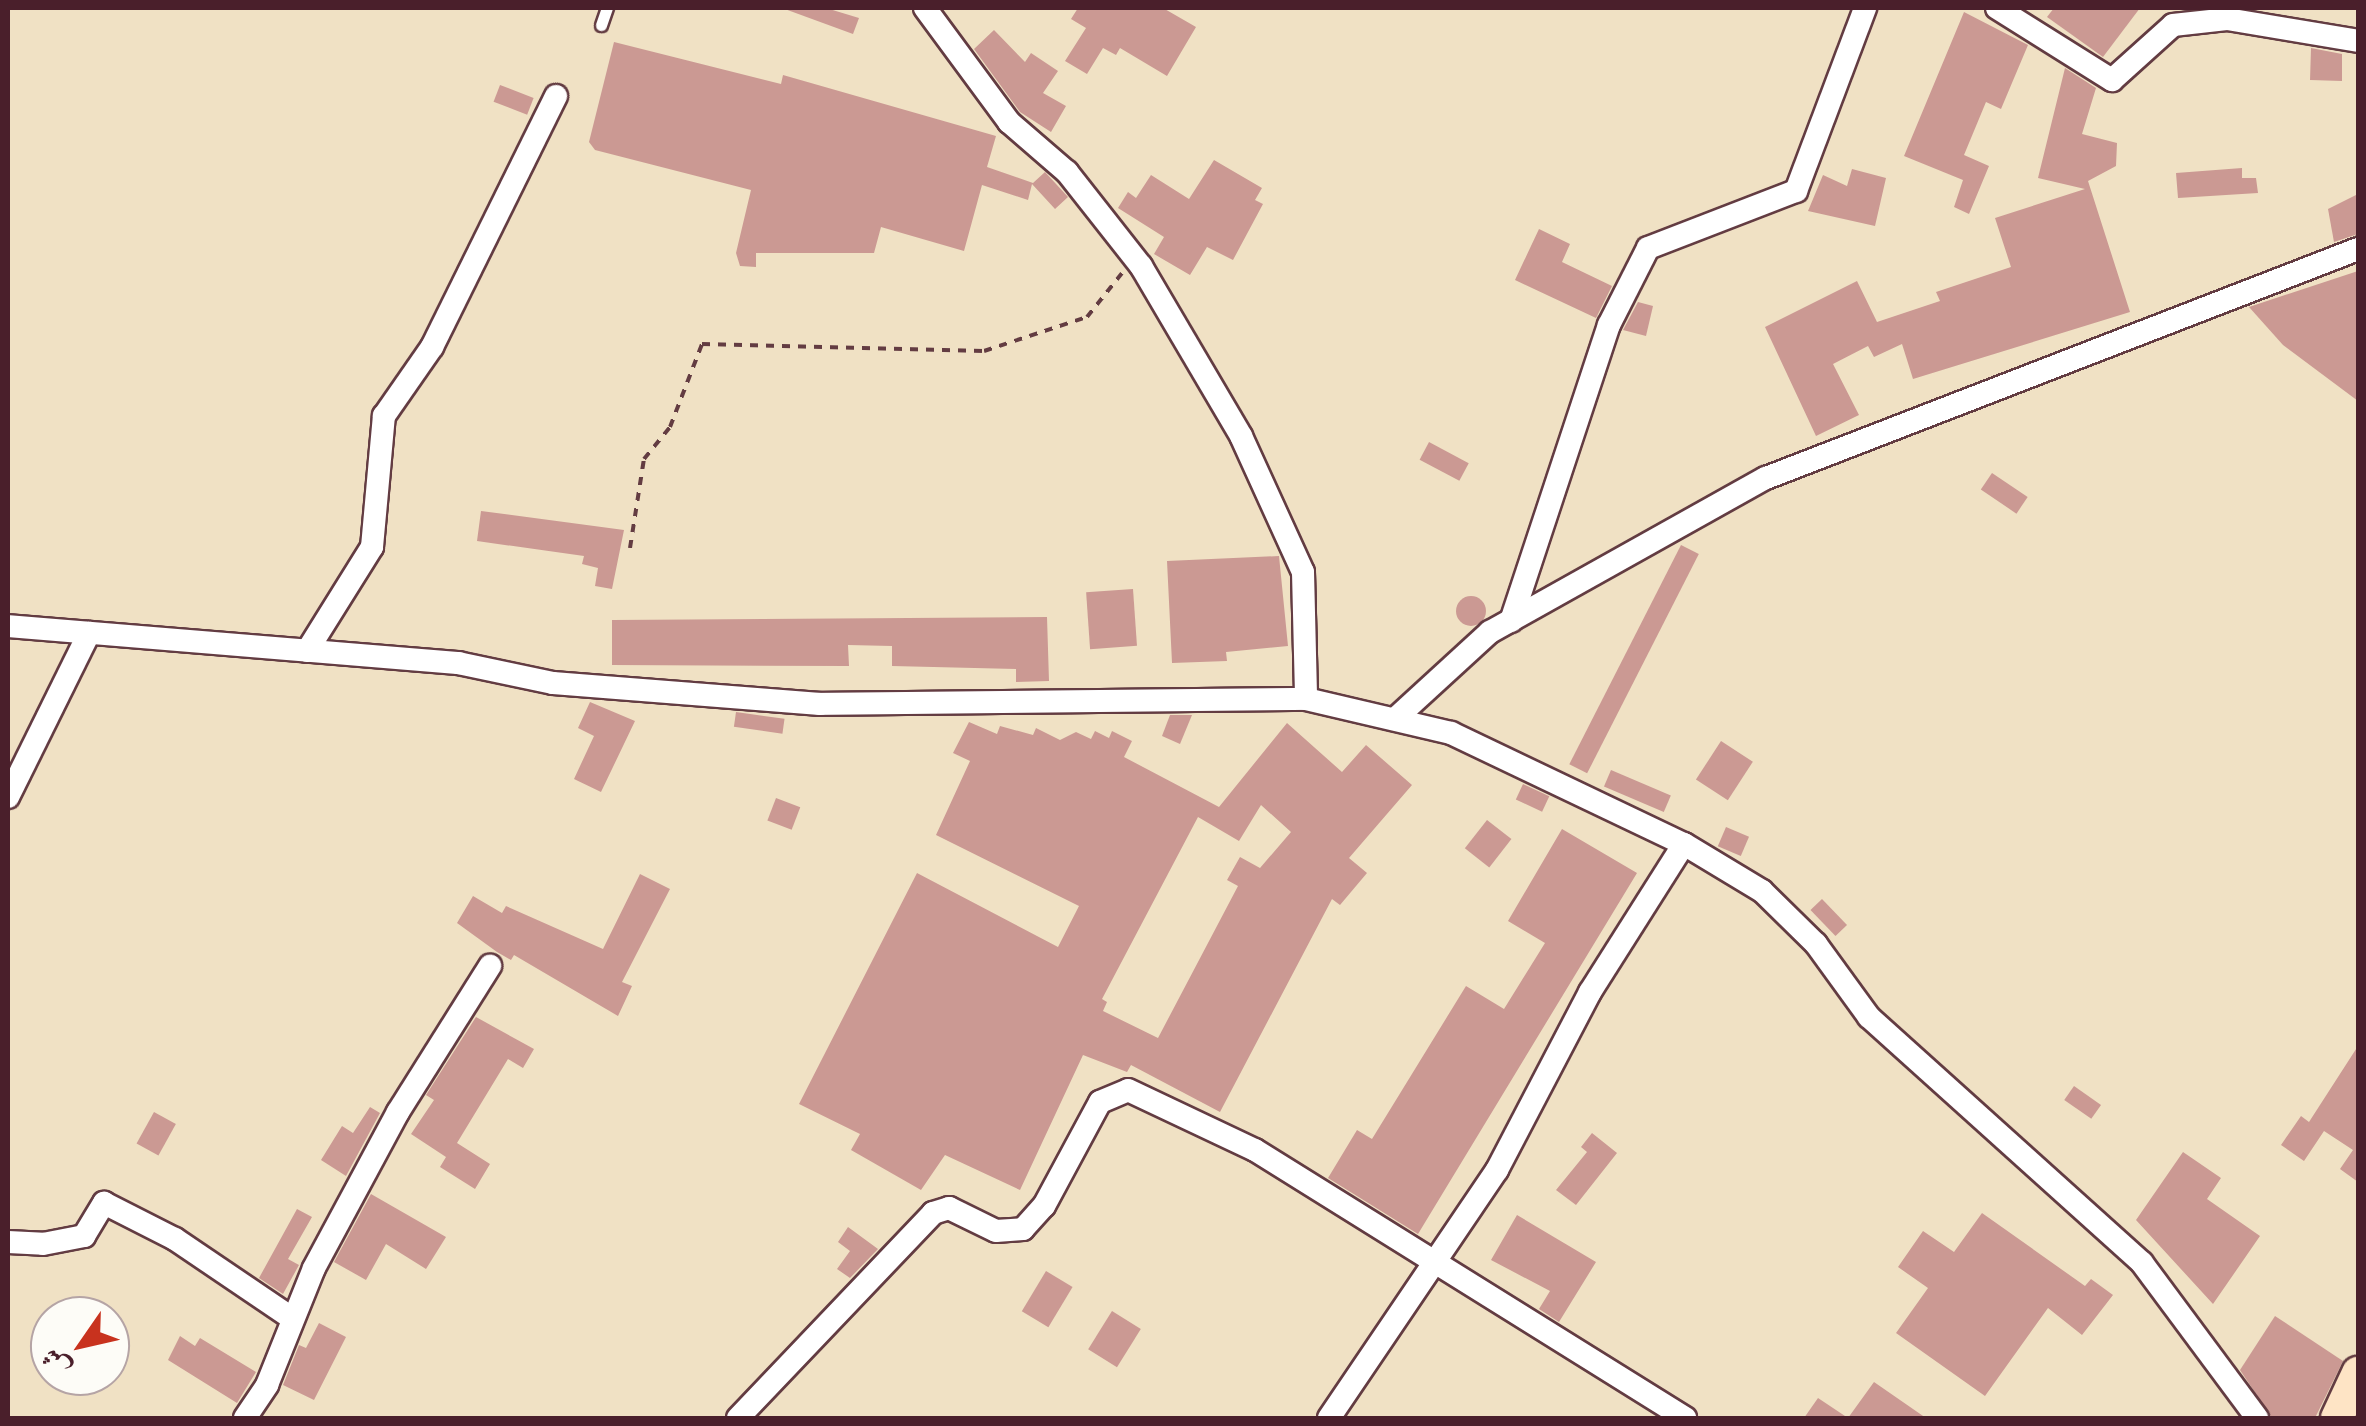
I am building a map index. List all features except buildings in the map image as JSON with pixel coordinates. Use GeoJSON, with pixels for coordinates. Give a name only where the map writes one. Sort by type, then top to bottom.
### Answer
{"type":"FeatureCollection","features":[{"type":"Feature","properties":{"kind":"main road"},"geometry":{"type":"LineString","coordinates":[[2337,1418],[2358,1373]]}},
{"type":"Feature","properties":{"kind":"street"},"geometry":{"type":"LineString","coordinates":[[925,8],[1009,122],[1067,172],[1134,257],[1241,436],[1303,572],[1306,699]]}},
{"type":"Feature","properties":{"kind":"street"},"geometry":{"type":"LineString","coordinates":[[1510,620],[1610,325],[1648,248],[1796,191],[1865,8]]}},
{"type":"Feature","properties":{"kind":"street"},"geometry":{"type":"LineString","coordinates":[[1998,8],[2112,80],[2173,25],[2227,18],[2358,41]]}},
{"type":"Feature","properties":{"kind":"street"},"geometry":{"type":"LineString","coordinates":[[307,651],[372,548],[384,416],[432,347],[556,96]]}},
{"type":"Feature","properties":{"kind":"street"},"geometry":{"type":"LineString","coordinates":[[1396,719],[1510,620],[1766,478],[2358,248]]}},
{"type":"Feature","properties":{"kind":"street"},"geometry":{"type":"LineString","coordinates":[[8,626],[458,664],[554,683],[820,704],[1306,699],[1451,734],[1684,844],[1789,914],[1869,1018],[2142,1263],[2257,1418]]}},
{"type":"Feature","properties":{"kind":"street"},"geometry":{"type":"LineString","coordinates":[[8,797],[89,633]]}},
{"type":"Feature","properties":{"kind":"street"},"geometry":{"type":"LineString","coordinates":[[1329,1418],[1497,1170],[1590,992],[1684,844]]}},
{"type":"Feature","properties":{"kind":"street"},"geometry":{"type":"LineString","coordinates":[[245,1418],[267,1386],[290,1317],[398,1112],[490,966]]}},
{"type":"Feature","properties":{"kind":"street"},"geometry":{"type":"LineString","coordinates":[[738,1418],[933,1213],[949,1208],[996,1231],[1023,1229],[1044,1206],[1100,1102],[1128,1090],[1255,1150],[1685,1418]]}},
{"type":"Feature","properties":{"kind":"street"},"geometry":{"type":"LineString","coordinates":[[8,1242],[44,1244],[84,1236],[104,1204],[175,1239],[290,1317]]}},
{"type":"Feature","properties":{"kind":"lane"},"geometry":{"type":"LineString","coordinates":[[601,25],[607,8]]}},
{"type":"Feature","properties":{"kind":"path"},"geometry":{"type":"LineString","coordinates":[[630,548],[644,459],[670,427],[702,344],[984,351],[1087,317],[1134,257]]}}]}
